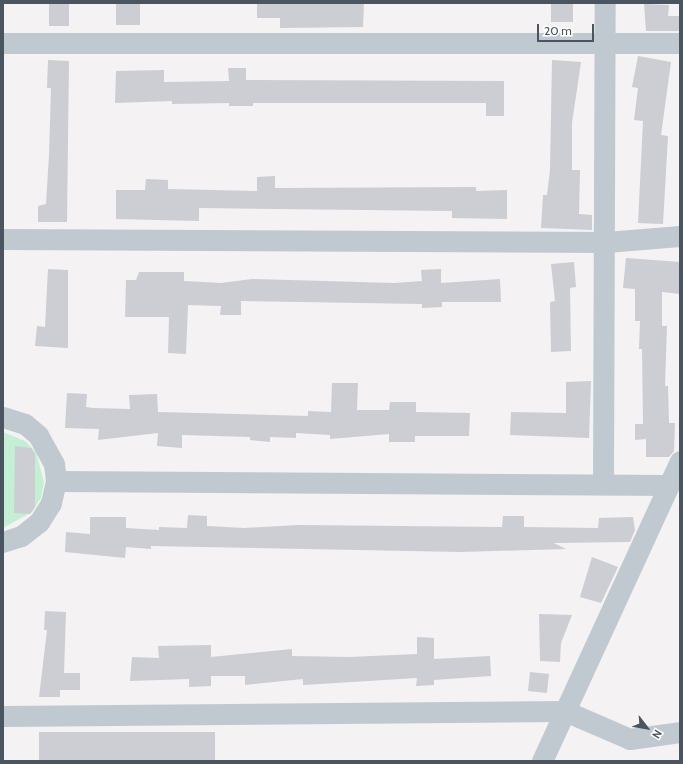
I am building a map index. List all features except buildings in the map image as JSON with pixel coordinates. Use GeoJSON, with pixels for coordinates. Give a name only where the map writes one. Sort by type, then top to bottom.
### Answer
{"type":"FeatureCollection","features":[{"type":"Feature","properties":{"kind":"street"},"geometry":{"type":"LineString","coordinates":[[603,482],[606,242],[605,3]]}},
{"type":"Feature","properties":{"kind":"street"},"geometry":{"type":"LineString","coordinates":[[3,43],[680,43]]}},
{"type":"Feature","properties":{"kind":"street"},"geometry":{"type":"LineString","coordinates":[[3,239],[606,242],[680,236]]}},
{"type":"Feature","properties":{"kind":"street"},"geometry":{"type":"LineString","coordinates":[[3,416],[25,424],[38,435],[54,464],[56,481],[51,503],[39,522],[21,536],[3,542]]}},
{"type":"Feature","properties":{"kind":"street"},"geometry":{"type":"LineString","coordinates":[[542,761],[680,461]]}},
{"type":"Feature","properties":{"kind":"street"},"geometry":{"type":"LineString","coordinates":[[56,481],[603,482],[669,484]]}},
{"type":"Feature","properties":{"kind":"street"},"geometry":{"type":"LineString","coordinates":[[3,716],[565,711],[630,740],[680,732]]}},
{"type":"Feature","properties":{"kind":"green space"},"geometry":{"type":"Polygon","coordinates":[[[3,432],[25,441],[36,452],[44,482],[41,498],[32,512],[3,528],[3,432]]]}}]}
